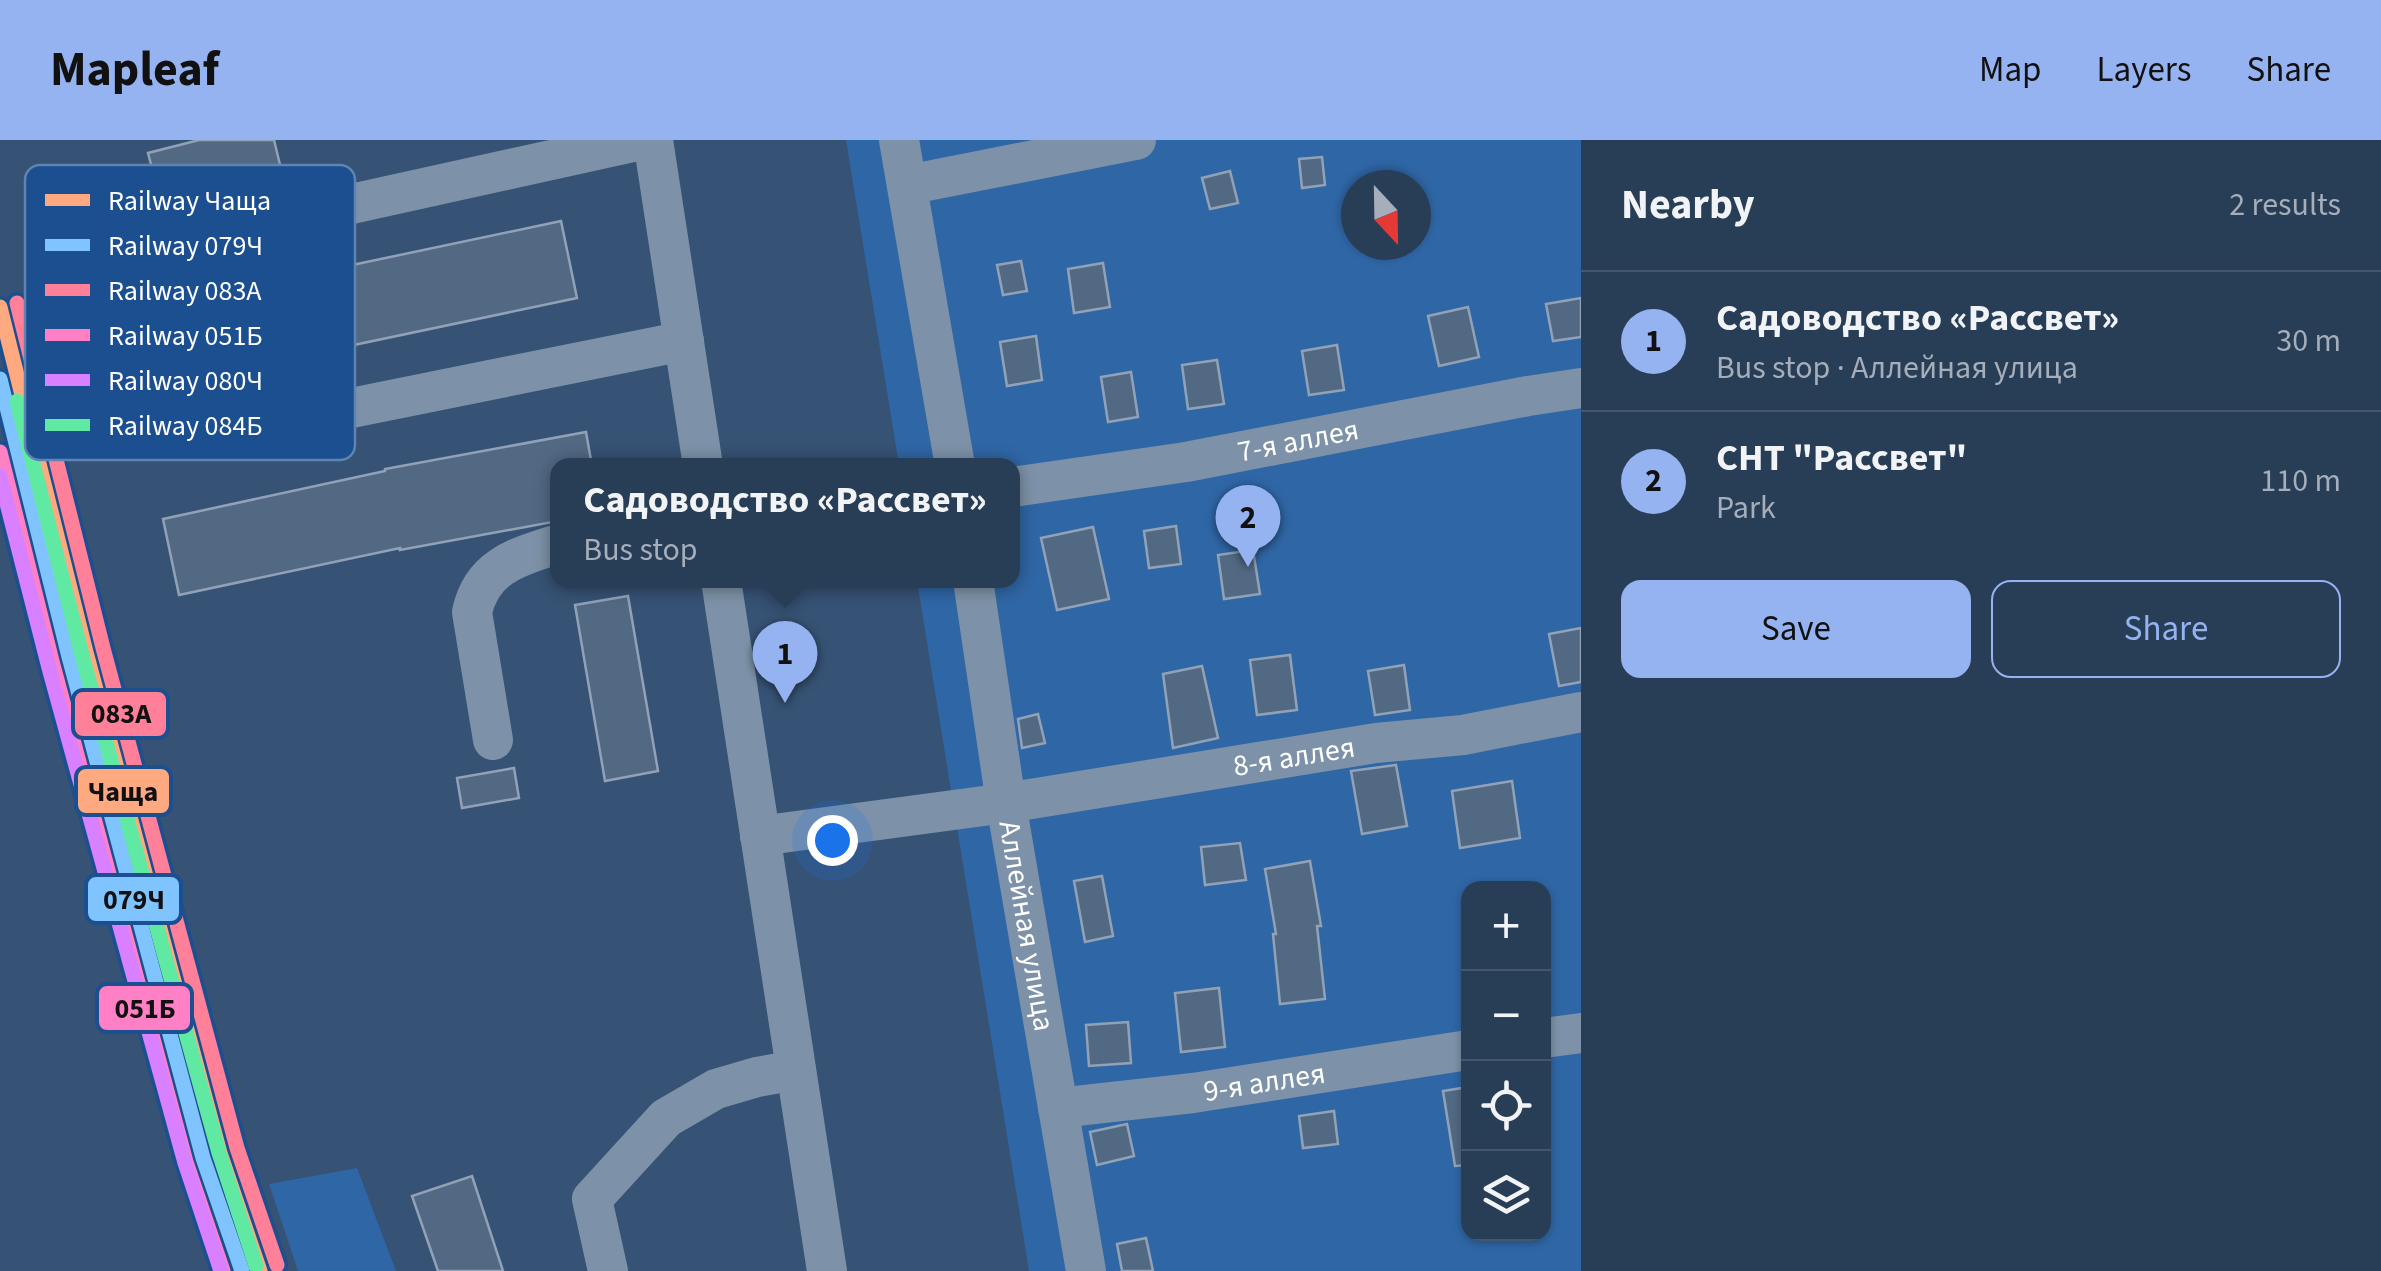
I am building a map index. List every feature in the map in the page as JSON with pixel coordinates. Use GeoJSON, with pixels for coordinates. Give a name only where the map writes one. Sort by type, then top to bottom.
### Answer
{"type":"FeatureCollection","features":[{"type":"Feature","properties":{"kind":"street"},"geometry":{"type":"LineString","coordinates":[[355,203],[642,140]]}},
{"type":"Feature","properties":{"kind":"street"},"geometry":{"type":"LineString","coordinates":[[653,140],[702,458]]}},
{"type":"Feature","properties":{"kind":"street"},"geometry":{"type":"LineString","coordinates":[[899,140],[953,458]]}},
{"type":"Feature","properties":{"kind":"street"},"geometry":{"type":"LineString","coordinates":[[907,185],[1136,140]]}},
{"type":"Feature","properties":{"kind":"street"},"geometry":{"type":"LineString","coordinates":[[355,407],[684,341]]}},
{"type":"Feature","properties":{"kind":"street","name":"7-я аллея"},"geometry":{"type":"LineString","coordinates":[[1020,485],[1186,462],[1581,388]]}},
{"type":"Feature","properties":{"kind":"street"},"geometry":{"type":"LineString","coordinates":[[493,740],[472,612],[476,590],[494,571],[522,555],[550,546]]}},
{"type":"Feature","properties":{"kind":"street"},"geometry":{"type":"LineString","coordinates":[[722,588],[827,1271]]}},
{"type":"Feature","properties":{"kind":"street","name":"Аллейная улица"},"geometry":{"type":"LineString","coordinates":[[973,588],[1086,1271]]}},
{"type":"Feature","properties":{"kind":"street","name":"8-я аллея"},"geometry":{"type":"LineString","coordinates":[[760,836],[1006,804],[1376,743],[1464,735],[1581,712]]}},
{"type":"Feature","properties":{"kind":"street"},"geometry":{"type":"LineString","coordinates":[[1551,1037],[1581,1032]]}},
{"type":"Feature","properties":{"kind":"street","name":"9-я аллея"},"geometry":{"type":"LineString","coordinates":[[1058,1108],[1194,1093],[1461,1051]]}},
{"type":"Feature","properties":{"kind":"street"},"geometry":{"type":"LineString","coordinates":[[608,1271],[592,1199],[666,1118],[716,1090],[796,1070]]}},
{"type":"Feature","properties":{"kind":"shaded area"},"geometry":{"type":"Polygon","coordinates":[[[846,140],[1581,140],[1581,1271],[1029,1271],[918,588],[1020,588],[1020,458],[898,458],[846,140]]]}},
{"type":"Feature","properties":{"kind":"shaded area"},"geometry":{"type":"Polygon","coordinates":[[[357,1168],[396,1271],[298,1271],[269,1184],[357,1168]]]}},
{"type":"Feature","properties":{"kind":"building"},"geometry":{"type":"Polygon","coordinates":[[[199,140],[274,140],[280,165],[151,165],[148,153],[199,140]]]}},
{"type":"Feature","properties":{"kind":"building"},"geometry":{"type":"Polygon","coordinates":[[[1322,157],[1325,185],[1302,188],[1299,159],[1322,157]]]}},
{"type":"Feature","properties":{"kind":"building"},"geometry":{"type":"Polygon","coordinates":[[[1230,171],[1238,203],[1210,209],[1202,178],[1230,171]]]}},
{"type":"Feature","properties":{"kind":"building"},"geometry":{"type":"Polygon","coordinates":[[[561,221],[577,298],[355,345],[355,264],[561,221]]]}},
{"type":"Feature","properties":{"kind":"building"},"geometry":{"type":"Polygon","coordinates":[[[1021,261],[1027,291],[1003,295],[997,265],[1021,261]]]}},
{"type":"Feature","properties":{"kind":"building"},"geometry":{"type":"Polygon","coordinates":[[[1103,263],[1110,307],[1074,313],[1068,269],[1103,263]]]}},
{"type":"Feature","properties":{"kind":"building"},"geometry":{"type":"Polygon","coordinates":[[[1581,298],[1581,337],[1553,341],[1546,304],[1581,298]]]}},
{"type":"Feature","properties":{"kind":"building"},"geometry":{"type":"Polygon","coordinates":[[[1468,307],[1479,357],[1439,366],[1428,316],[1468,307]]]}},
{"type":"Feature","properties":{"kind":"building"},"geometry":{"type":"Polygon","coordinates":[[[1036,336],[1042,380],[1007,386],[1000,342],[1036,336]]]}},
{"type":"Feature","properties":{"kind":"building"},"geometry":{"type":"Polygon","coordinates":[[[1337,345],[1344,390],[1309,395],[1302,351],[1337,345]]]}},
{"type":"Feature","properties":{"kind":"building"},"geometry":{"type":"Polygon","coordinates":[[[1217,360],[1224,404],[1188,409],[1182,365],[1217,360]]]}},
{"type":"Feature","properties":{"kind":"building"},"geometry":{"type":"Polygon","coordinates":[[[1131,372],[1138,417],[1108,422],[1101,377],[1131,372]]]}},
{"type":"Feature","properties":{"kind":"building"},"geometry":{"type":"Polygon","coordinates":[[[586,432],[591,458],[550,458],[550,522],[400,548],[179,595],[163,519],[385,469],[586,432]]]}},
{"type":"Feature","properties":{"kind":"building"},"geometry":{"type":"Polygon","coordinates":[[[1176,526],[1181,564],[1149,568],[1144,531],[1176,526]]]}},
{"type":"Feature","properties":{"kind":"building"},"geometry":{"type":"Polygon","coordinates":[[[1093,527],[1109,599],[1057,610],[1041,538],[1093,527]]]}},
{"type":"Feature","properties":{"kind":"building"},"geometry":{"type":"Polygon","coordinates":[[[1253,550],[1260,594],[1224,599],[1218,555],[1253,550]]]}},
{"type":"Feature","properties":{"kind":"building"},"geometry":{"type":"Polygon","coordinates":[[[628,596],[658,771],[605,781],[575,605],[628,596]]]}},
{"type":"Feature","properties":{"kind":"building"},"geometry":{"type":"Polygon","coordinates":[[[1581,628],[1581,682],[1559,686],[1549,634],[1581,628]]]}},
{"type":"Feature","properties":{"kind":"building"},"geometry":{"type":"Polygon","coordinates":[[[1290,655],[1297,710],[1257,715],[1250,660],[1290,655]]]}},
{"type":"Feature","properties":{"kind":"building"},"geometry":{"type":"Polygon","coordinates":[[[1404,665],[1410,710],[1375,715],[1368,671],[1404,665]]]}},
{"type":"Feature","properties":{"kind":"building"},"geometry":{"type":"Polygon","coordinates":[[[1202,666],[1218,738],[1173,748],[1163,674],[1202,666]]]}},
{"type":"Feature","properties":{"kind":"building"},"geometry":{"type":"Polygon","coordinates":[[[1038,714],[1045,743],[1022,748],[1018,719],[1038,714]]]}},
{"type":"Feature","properties":{"kind":"building"},"geometry":{"type":"Polygon","coordinates":[[[1396,765],[1407,826],[1362,834],[1351,771],[1396,765]]]}},
{"type":"Feature","properties":{"kind":"building"},"geometry":{"type":"Polygon","coordinates":[[[514,768],[519,798],[462,808],[457,778],[514,768]]]}},
{"type":"Feature","properties":{"kind":"building"},"geometry":{"type":"Polygon","coordinates":[[[1512,781],[1520,838],[1460,848],[1452,791],[1512,781]]]}},
{"type":"Feature","properties":{"kind":"building"},"geometry":{"type":"Polygon","coordinates":[[[1240,843],[1246,880],[1205,885],[1201,847],[1240,843]]]}},
{"type":"Feature","properties":{"kind":"building"},"geometry":{"type":"Polygon","coordinates":[[[1310,861],[1321,926],[1317,926],[1325,999],[1280,1004],[1276,934],[1265,869],[1310,861]]]}},
{"type":"Feature","properties":{"kind":"building"},"geometry":{"type":"Polygon","coordinates":[[[1102,876],[1113,936],[1085,942],[1074,881],[1102,876]]]}},
{"type":"Feature","properties":{"kind":"building"},"geometry":{"type":"Polygon","coordinates":[[[1219,988],[1225,1047],[1181,1052],[1175,993],[1219,988]]]}},
{"type":"Feature","properties":{"kind":"building"},"geometry":{"type":"Polygon","coordinates":[[[1128,1022],[1131,1063],[1089,1066],[1086,1025],[1128,1022]]]}},
{"type":"Feature","properties":{"kind":"building"},"geometry":{"type":"Polygon","coordinates":[[[1461,1088],[1461,1166],[1455,1166],[1443,1091],[1461,1088]]]}},
{"type":"Feature","properties":{"kind":"building"},"geometry":{"type":"Polygon","coordinates":[[[1334,1111],[1338,1144],[1303,1148],[1299,1116],[1334,1111]]]}},
{"type":"Feature","properties":{"kind":"building"},"geometry":{"type":"Polygon","coordinates":[[[1127,1124],[1134,1156],[1097,1165],[1090,1132],[1127,1124]]]}},
{"type":"Feature","properties":{"kind":"building"},"geometry":{"type":"Polygon","coordinates":[[[472,1176],[503,1271],[438,1271],[412,1196],[472,1176]]]}},
{"type":"Feature","properties":{"kind":"building"},"geometry":{"type":"Polygon","coordinates":[[[1146,1238],[1153,1271],[1122,1271],[1117,1244],[1146,1238]]]}},
{"type":"Feature","properties":{"kind":"rail line","name":"083А"},"geometry":{"type":"LineString","coordinates":[[17,303],[25,335]]}},
{"type":"Feature","properties":{"kind":"rail line","name":"Чаща"},"geometry":{"type":"LineString","coordinates":[[0,307],[25,407]]}},
{"type":"Feature","properties":{"kind":"rail line","name":"079Ч"},"geometry":{"type":"LineString","coordinates":[[0,379],[69,657],[203,1158],[242,1271]]}},
{"type":"Feature","properties":{"kind":"rail line","name":"084Б"},"geometry":{"type":"LineString","coordinates":[[17,401],[25,432]]}},
{"type":"Feature","properties":{"kind":"rail line","name":"051Б"},"geometry":{"type":"LineString","coordinates":[[0,452],[186,1162],[223,1271]]}},
{"type":"Feature","properties":{"kind":"rail line","name":"084Б"},"geometry":{"type":"LineString","coordinates":[[32,460],[219,1153],[256,1266]]}},
{"type":"Feature","properties":{"kind":"rail line","name":"Чаща"},"geometry":{"type":"LineString","coordinates":[[38,460],[220,1153],[260,1271]]}},
{"type":"Feature","properties":{"kind":"rail line","name":"083А"},"geometry":{"type":"LineString","coordinates":[[56,460],[237,1148],[277,1265]]}},
{"type":"Feature","properties":{"kind":"rail line","name":"080Ч"},"geometry":{"type":"LineString","coordinates":[[0,476],[185,1163],[221,1271]]}},
{"type":"Feature","properties":{"kind":"place","name":"СНТ \"Рассвет\""},"geometry":{"type":"Point","coordinates":[1248,567]}},
{"type":"Feature","properties":{"kind":"place","name":"Садоводство «Рассвет»"},"geometry":{"type":"Point","coordinates":[785,703]}}]}
